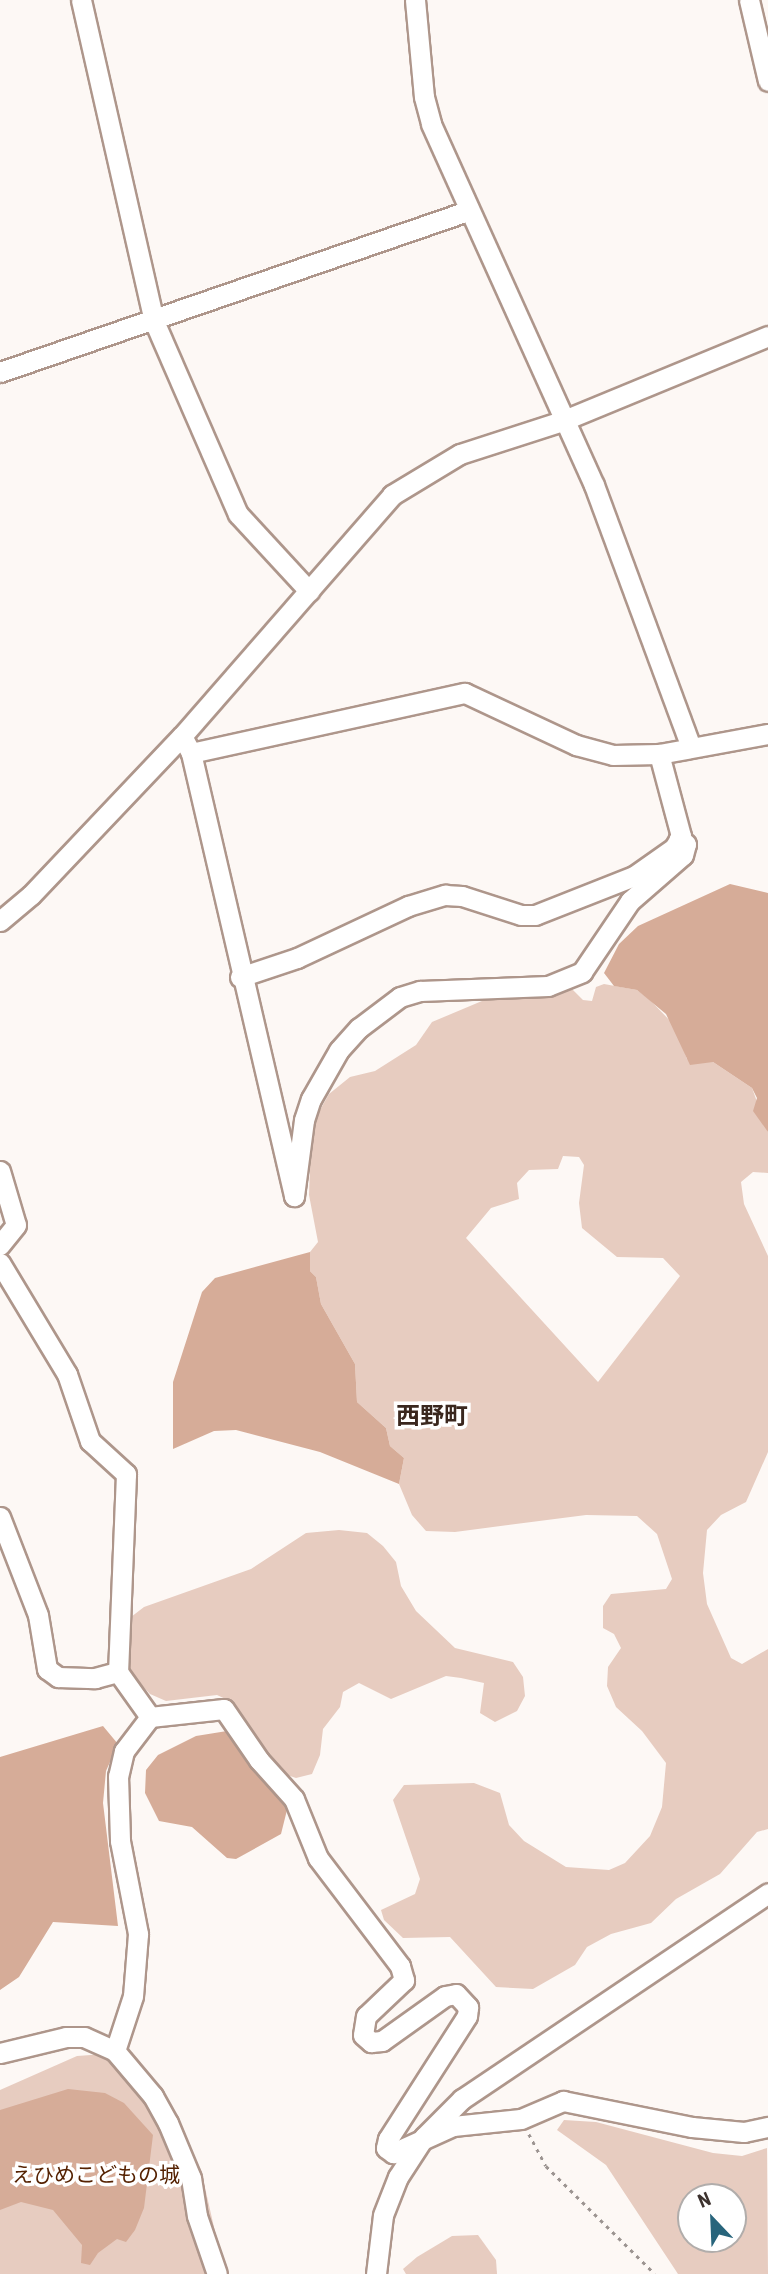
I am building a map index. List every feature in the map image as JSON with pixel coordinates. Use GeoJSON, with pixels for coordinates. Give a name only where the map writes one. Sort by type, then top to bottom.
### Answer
{"type":"FeatureCollection","features":[{"type":"Feature","properties":{"kind":"street"},"geometry":{"type":"LineString","coordinates":[[81,0],[154,321],[239,514],[309,591]]}},
{"type":"Feature","properties":{"kind":"street"},"geometry":{"type":"LineString","coordinates":[[415,0],[424,97],[467,211],[562,421],[594,485],[690,745]]}},
{"type":"Feature","properties":{"kind":"street"},"geometry":{"type":"LineString","coordinates":[[749,0],[768,81]]}},
{"type":"Feature","properties":{"kind":"street"},"geometry":{"type":"LineString","coordinates":[[0,372],[467,211]]}},
{"type":"Feature","properties":{"kind":"street"},"geometry":{"type":"LineString","coordinates":[[1,915],[31,895],[187,745],[309,591],[392,495],[460,454],[562,421],[768,336]]}},
{"type":"Feature","properties":{"kind":"street"},"geometry":{"type":"LineString","coordinates":[[187,745],[465,693],[576,745],[613,755],[659,754],[690,745],[726,744],[768,734]]}},
{"type":"Feature","properties":{"kind":"street"},"geometry":{"type":"LineString","coordinates":[[187,745],[294,1196],[304,1120],[311,1099],[339,1050],[359,1028],[400,997],[420,991],[548,986],[582,972],[630,901],[683,855],[686,844],[679,839],[659,754]]}},
{"type":"Feature","properties":{"kind":"street"},"geometry":{"type":"LineString","coordinates":[[240,977],[445,895],[462,895],[521,915],[552,910],[634,876],[674,848],[679,839]]}},
{"type":"Feature","properties":{"kind":"street"},"geometry":{"type":"LineString","coordinates":[[0,1171],[16,1225],[0,1245]]}},
{"type":"Feature","properties":{"kind":"street"},"geometry":{"type":"LineString","coordinates":[[0,1263],[66,1374],[90,1441],[126,1474],[118,1672],[150,1717]]}},
{"type":"Feature","properties":{"kind":"street"},"geometry":{"type":"LineString","coordinates":[[0,1517],[38,1615],[47,1669],[58,1677],[95,1678],[118,1672]]}},
{"type":"Feature","properties":{"kind":"street"},"geometry":{"type":"LineString","coordinates":[[115,2051],[133,1996],[138,1934],[120,1841],[118,1776],[124,1751],[150,1717],[224,1709],[259,1760],[289,1791],[318,1858],[400,1966],[404,1980],[366,2016],[363,2035],[371,2042],[382,2041],[445,1996],[456,1994],[464,2000],[467,2016],[386,2148],[393,2153],[453,2126],[521,2119],[563,2101],[692,2127],[744,2132],[768,2127]]}},
{"type":"Feature","properties":{"kind":"street"},"geometry":{"type":"LineString","coordinates":[[376,2274],[383,2215],[398,2177],[424,2137],[473,2092],[768,1893]]}},
{"type":"Feature","properties":{"kind":"street"},"geometry":{"type":"LineString","coordinates":[[0,2053],[66,2037],[83,2037],[115,2051],[153,2096],[168,2123],[191,2178],[197,2216],[217,2274]]}},
{"type":"Feature","properties":{"kind":"path"},"geometry":{"type":"LineString","coordinates":[[521,2119],[546,2166],[654,2274]]}},
{"type":"Feature","properties":{"kind":"green space"},"geometry":{"type":"Polygon","coordinates":[[[604,984],[637,990],[649,999],[676,1027],[687,1059],[713,1062],[752,1088],[768,1132],[768,1173],[753,1172],[741,1182],[744,1204],[768,1256],[768,1452],[746,1502],[721,1515],[707,1530],[703,1573],[707,1604],[731,1658],[742,1664],[768,1649],[768,1829],[757,1832],[720,1874],[676,1899],[651,1923],[611,1934],[587,1947],[575,1965],[533,1989],[496,1987],[450,1937],[403,1938],[384,1920],[381,1910],[415,1894],[420,1879],[393,1800],[404,1785],[474,1783],[500,1793],[509,1825],[524,1841],[566,1867],[609,1870],[625,1863],[650,1836],[662,1807],[666,1763],[642,1731],[616,1707],[607,1686],[608,1667],[621,1648],[614,1634],[603,1628],[603,1606],[611,1594],[666,1589],[672,1579],[657,1534],[637,1516],[586,1515],[455,1532],[426,1531],[412,1515],[399,1484],[404,1458],[390,1446],[386,1428],[357,1402],[355,1364],[321,1304],[316,1277],[310,1271],[310,1252],[318,1242],[309,1195],[311,1141],[315,1119],[329,1094],[350,1077],[375,1071],[416,1045],[432,1022],[501,993],[572,989],[583,1000],[592,1001],[596,987],[604,984]],[[563,1156],[558,1169],[529,1170],[517,1183],[519,1199],[491,1208],[466,1238],[598,1382],[680,1276],[663,1258],[617,1257],[582,1228],[579,1203],[584,1165],[579,1157],[563,1156]]]}},
{"type":"Feature","properties":{"kind":"green space"},"geometry":{"type":"Polygon","coordinates":[[[339,1530],[367,1533],[383,1546],[396,1562],[401,1586],[416,1611],[455,1648],[513,1662],[523,1677],[525,1696],[517,1711],[495,1722],[480,1713],[484,1683],[461,1678],[446,1676],[391,1699],[359,1683],[343,1692],[340,1707],[323,1729],[320,1755],[312,1774],[296,1778],[284,1774],[230,1701],[217,1695],[166,1701],[150,1694],[133,1676],[128,1662],[131,1617],[144,1607],[251,1569],[306,1533],[339,1530]]]}},
{"type":"Feature","properties":{"kind":"green space","name":"えひめこどもの城"},"geometry":{"type":"Polygon","coordinates":[[[132,2052],[157,2084],[201,2170],[221,2258],[229,2274],[0,2274],[0,2090],[77,2056],[132,2052]]]}},
{"type":"Feature","properties":{"kind":"green space"},"geometry":{"type":"Polygon","coordinates":[[[564,2120],[596,2122],[713,2153],[742,2156],[767,2148],[768,2274],[678,2274],[606,2165],[557,2130],[564,2120]]]}},
{"type":"Feature","properties":{"kind":"green space"},"geometry":{"type":"Polygon","coordinates":[[[478,2235],[496,2260],[497,2274],[406,2274],[403,2269],[417,2257],[452,2236],[478,2235]]]}},
{"type":"Feature","properties":{"kind":"shaded area"},"geometry":{"type":"Polygon","coordinates":[[[730,884],[768,893],[768,1132],[753,1111],[757,1098],[752,1088],[713,1062],[690,1065],[666,1014],[637,990],[614,986],[604,973],[619,944],[638,926],[730,884]]]}},
{"type":"Feature","properties":{"kind":"shaded area"},"geometry":{"type":"Polygon","coordinates":[[[310,1252],[310,1271],[316,1277],[321,1304],[355,1364],[357,1402],[386,1428],[390,1446],[404,1458],[399,1484],[320,1452],[236,1430],[214,1431],[173,1449],[173,1382],[202,1292],[215,1278],[310,1252]]]}},
{"type":"Feature","properties":{"kind":"shaded area"},"geometry":{"type":"Polygon","coordinates":[[[103,1726],[118,1744],[106,1771],[103,1803],[118,1926],[53,1922],[19,1977],[0,1990],[0,1757],[103,1726]]]}},
{"type":"Feature","properties":{"kind":"shaded area"},"geometry":{"type":"Polygon","coordinates":[[[227,1731],[245,1759],[279,1792],[287,1810],[281,1834],[236,1859],[227,1858],[192,1827],[159,1821],[145,1793],[146,1770],[158,1755],[196,1736],[227,1731]]]}},
{"type":"Feature","properties":{"kind":"shaded area"},"geometry":{"type":"Polygon","coordinates":[[[68,2089],[105,2093],[124,2103],[153,2135],[144,2208],[135,2230],[126,2242],[117,2239],[98,2253],[90,2265],[81,2263],[82,2245],[53,2210],[21,2202],[0,2210],[0,2110],[68,2089]]]}},
{"type":"Feature","properties":{"kind":"district","name":"西野町"},"geometry":{"type":"Point","coordinates":[432,1417]}}]}
